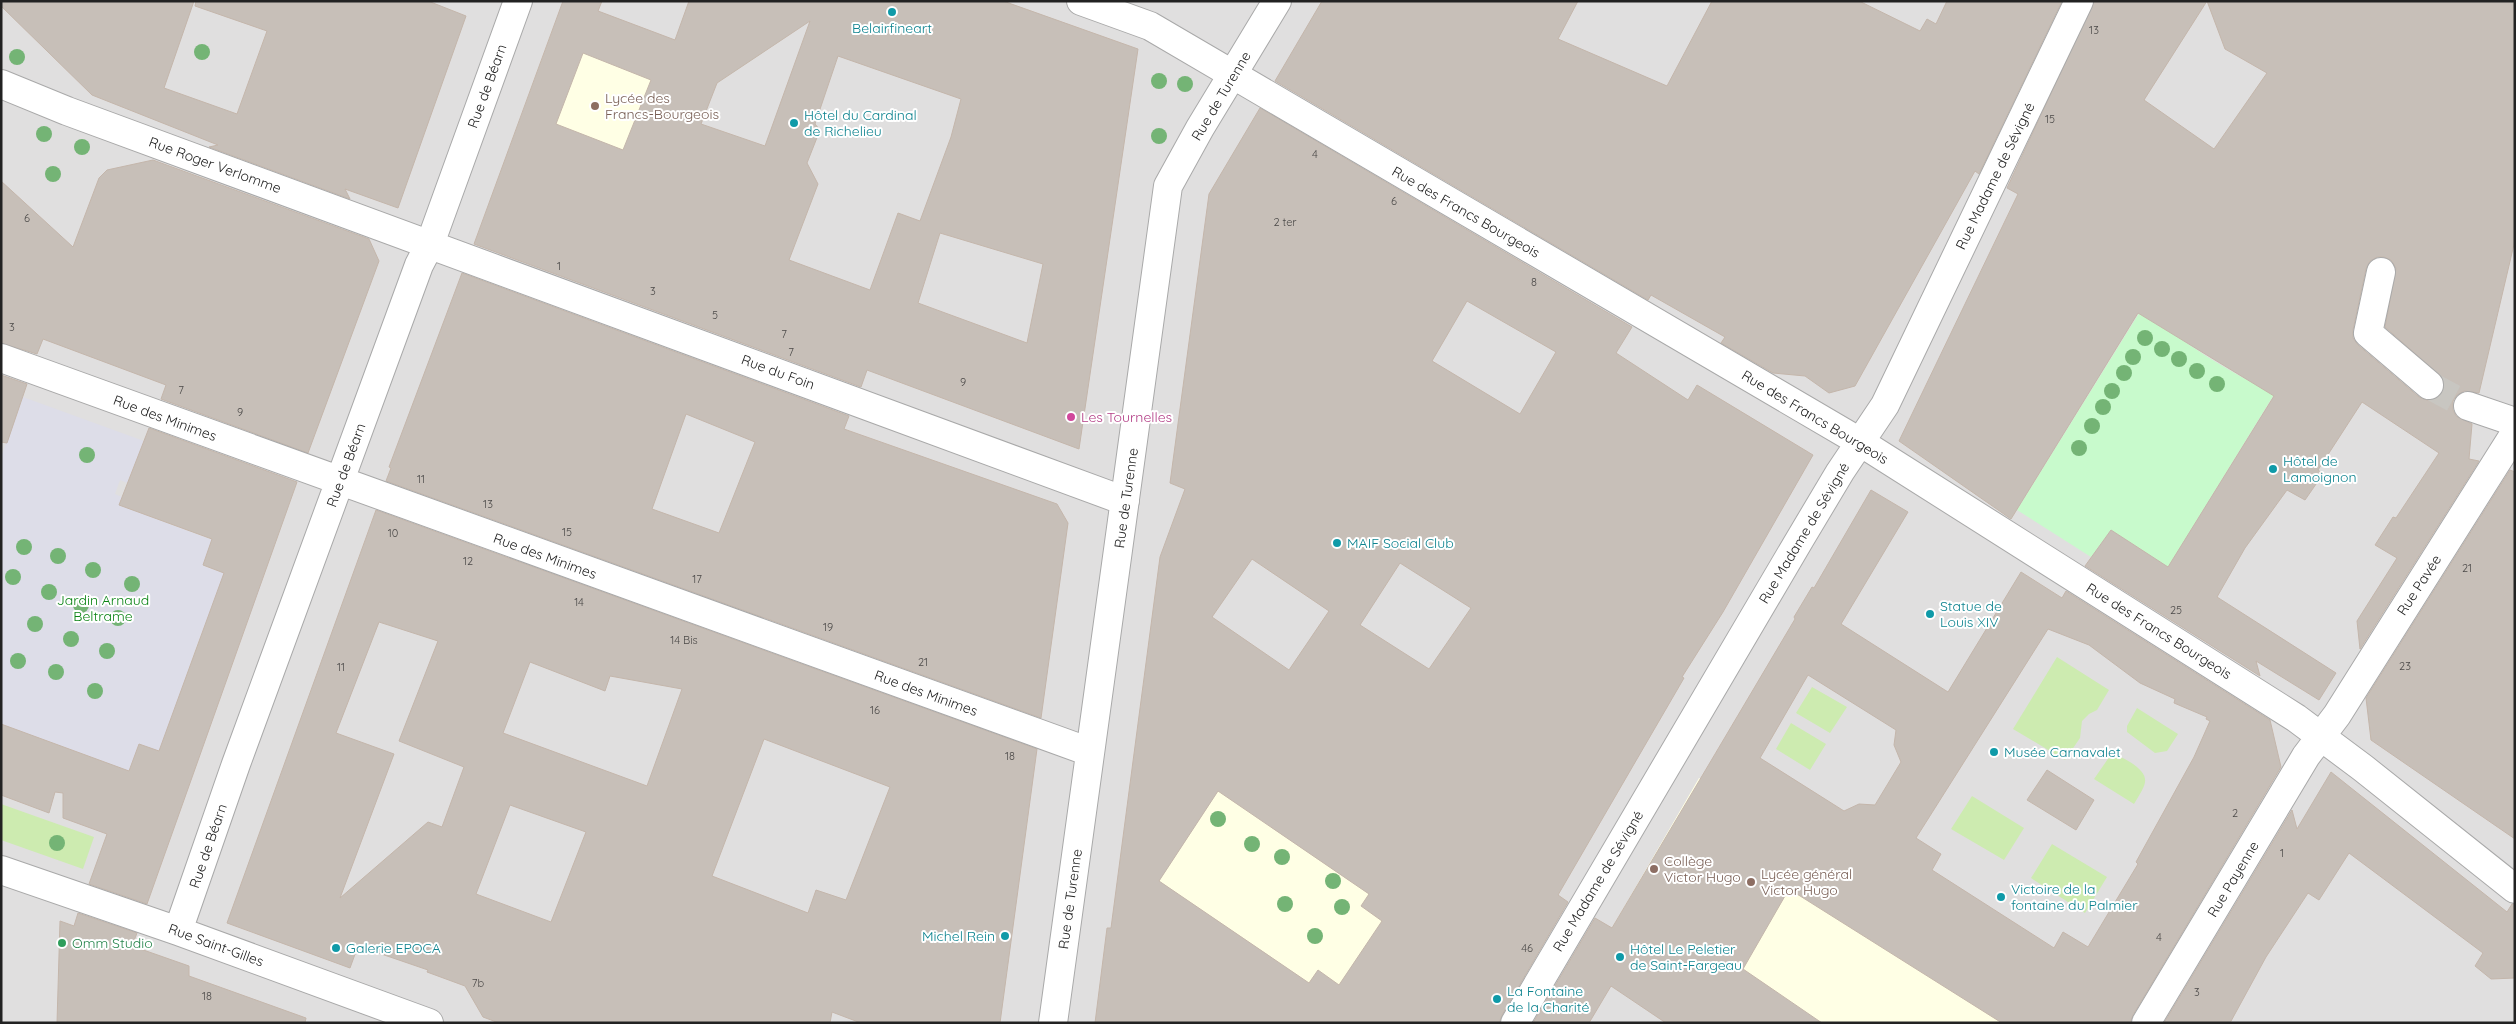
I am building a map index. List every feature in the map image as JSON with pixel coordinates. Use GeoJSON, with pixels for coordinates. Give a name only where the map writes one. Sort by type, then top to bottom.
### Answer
{"type":"FeatureCollection","features":[{"type":"Feature","properties":{"kind":"street","name":"Rue de Béarn"},"geometry":{"type":"LineString","coordinates":[[178,931],[236,764],[419,265],[430,244],[518,1]]}},
{"type":"Feature","properties":{"kind":"street","name":"Rue des Francs Bourgeois"},"geometry":{"type":"LineString","coordinates":[[1081,1],[1150,26],[1860,442],[2322,736],[2515,890]]}},
{"type":"Feature","properties":{"kind":"street","name":"Rue de Turenne"},"geometry":{"type":"LineString","coordinates":[[1053,1023],[1168,186],[1200,128],[1277,1]]}},
{"type":"Feature","properties":{"kind":"street","name":"Rue Madame de Sévigné"},"geometry":{"type":"LineString","coordinates":[[1515,1023],[1800,539],[1885,405],[2079,1]]}},
{"type":"Feature","properties":{"kind":"street","name":"Rue Roger Verlomme"},"geometry":{"type":"LineString","coordinates":[[1,84],[68,111],[430,244]]}},
{"type":"Feature","properties":{"kind":"street","name":"Rue du Foin"},"geometry":{"type":"LineString","coordinates":[[430,244],[1125,501]]}},
{"type":"Feature","properties":{"kind":"street"},"geometry":{"type":"LineString","coordinates":[[2381,272],[2368,333],[2429,385]]}},
{"type":"Feature","properties":{"kind":"street","name":"Rue des Minimes"},"geometry":{"type":"LineString","coordinates":[[1,358],[1090,752]]}},
{"type":"Feature","properties":{"kind":"street"},"geometry":{"type":"LineString","coordinates":[[2468,406],[2515,422]]}},
{"type":"Feature","properties":{"kind":"street","name":"Rue Pavée"},"geometry":{"type":"LineString","coordinates":[[2322,736],[2515,434]]}},
{"type":"Feature","properties":{"kind":"street","name":"Rue Payenne"},"geometry":{"type":"LineString","coordinates":[[2146,1023],[2306,756],[2322,736]]}},
{"type":"Feature","properties":{"kind":"street","name":"Rue Saint-Gilles"},"geometry":{"type":"LineString","coordinates":[[1,870],[178,931],[429,1023]]}},
{"type":"Feature","properties":{"kind":"shaded area"},"geometry":{"type":"Polygon","coordinates":[[[1,1],[2515,1],[2515,1023],[1,1023],[1,1]]]}},
{"type":"Feature","properties":{"kind":"shaded area"},"geometry":{"type":"Polygon","coordinates":[[[552,31],[654,72],[652,199],[510,147],[552,31]]]}},
{"type":"Feature","properties":{"kind":"shaded area","name":"Jardin Arnaud Beltrame"},"geometry":{"type":"Polygon","coordinates":[[[23,397],[144,441],[127,483],[120,480],[115,494],[122,497],[119,505],[212,540],[203,566],[261,586],[249,617],[213,604],[196,647],[171,720],[208,733],[196,765],[139,744],[129,771],[1,724],[1,457],[23,397]]]}},
{"type":"Feature","properties":{"kind":"shaded area","name":"Lycée général Victor Hugo"},"geometry":{"type":"Polygon","coordinates":[[[1699,778],[2088,1023],[1751,1023],[1612,928],[1699,778]]]}},
{"type":"Feature","properties":{"kind":"shaded area"},"geometry":{"type":"Polygon","coordinates":[[[1218,791],[1369,894],[1484,1023],[1309,983],[1159,881],[1218,791]]]}},
{"type":"Feature","properties":{"kind":"green space"},"geometry":{"type":"Polygon","coordinates":[[[2141,310],[2223,366],[2275,393],[2168,567],[2111,530],[2091,557],[2017,510],[2141,310]]]}},
{"type":"Feature","properties":{"kind":"green space"},"geometry":{"type":"Polygon","coordinates":[[[2057,657],[2109,690],[2097,710],[2089,714],[2082,721],[2080,738],[2065,760],[2013,729],[2057,657]]]}},
{"type":"Feature","properties":{"kind":"green space"},"geometry":{"type":"Polygon","coordinates":[[[1812,687],[1847,707],[1830,733],[1796,713],[1812,687]]]}},
{"type":"Feature","properties":{"kind":"green space"},"geometry":{"type":"Polygon","coordinates":[[[2137,708],[2178,734],[2167,751],[2155,753],[2127,732],[2127,726],[2137,708]]]}},
{"type":"Feature","properties":{"kind":"green space"},"geometry":{"type":"Polygon","coordinates":[[[1791,723],[1826,744],[1810,770],[1776,749],[1791,723]]]}},
{"type":"Feature","properties":{"kind":"green space"},"geometry":{"type":"Polygon","coordinates":[[[2112,753],[2137,767],[2145,777],[2142,791],[2134,804],[2094,779],[2112,753]]]}},
{"type":"Feature","properties":{"kind":"green space"},"geometry":{"type":"Polygon","coordinates":[[[1972,796],[2024,828],[2004,860],[1951,829],[1972,796]]]}},
{"type":"Feature","properties":{"kind":"green space"},"geometry":{"type":"Polygon","coordinates":[[[1,804],[94,837],[83,869],[1,840],[1,804]]]}},
{"type":"Feature","properties":{"kind":"green space"},"geometry":{"type":"Polygon","coordinates":[[[2052,844],[2107,877],[2085,913],[2031,878],[2052,844]]]}},
{"type":"Feature","properties":{"kind":"building"},"geometry":{"type":"Polygon","coordinates":[[[1,1],[194,1],[164,88],[237,114],[267,31],[195,6],[196,1],[428,1],[466,16],[398,208],[345,189],[350,199],[209,147],[218,145],[92,95],[1,6],[1,1]]]}},
{"type":"Feature","properties":{"kind":"building"},"geometry":{"type":"Polygon","coordinates":[[[563,1],[602,1],[598,11],[675,40],[689,1],[1003,1],[1138,49],[1079,449],[867,370],[861,387],[474,244],[563,1]],[[810,21],[717,83],[701,124],[765,146],[810,21]],[[583,53],[556,124],[623,150],[651,80],[583,53]],[[838,56],[815,124],[820,130],[807,163],[818,184],[789,260],[870,290],[898,213],[920,221],[951,137],[961,99],[838,56]],[[940,233],[918,303],[1027,343],[1043,264],[940,233]]]}},
{"type":"Feature","properties":{"kind":"building"},"geometry":{"type":"Polygon","coordinates":[[[1322,1],[1578,1],[1558,39],[1667,86],[1712,1],[1859,1],[1920,31],[1927,19],[1936,24],[1947,1],[2062,1],[1979,174],[1975,171],[1855,386],[1829,393],[1805,376],[1773,373],[1721,343],[1725,337],[1651,295],[1648,300],[1275,81],[1322,1]]]}},
{"type":"Feature","properties":{"kind":"building"},"geometry":{"type":"Polygon","coordinates":[[[2094,1],[2207,1],[2515,1],[2515,240],[2479,393],[2464,391],[2457,395],[2453,401],[2453,410],[2456,416],[2472,424],[2469,459],[2479,461],[2360,649],[2357,621],[2397,558],[2375,545],[2393,517],[2396,518],[2439,453],[2362,402],[2318,470],[2323,474],[2305,500],[2287,490],[2245,548],[2217,597],[2336,673],[2319,700],[2256,661],[2260,676],[2085,566],[2111,530],[2168,567],[2274,396],[2138,313],[2011,519],[1899,441],[2018,194],[2007,188],[2094,1]],[[2207,1],[2144,100],[2214,149],[2267,73],[2225,49],[2207,1]],[[2377,257],[2370,261],[2366,269],[2353,338],[2358,345],[2419,397],[2435,400],[2441,395],[2444,388],[2444,379],[2385,327],[2396,268],[2391,260],[2377,257]]]}},
{"type":"Feature","properties":{"kind":"building"},"geometry":{"type":"Polygon","coordinates":[[[1260,108],[1632,327],[1616,353],[1688,400],[1697,385],[1813,455],[1723,612],[1682,677],[1684,678],[1558,895],[1568,902],[1499,1023],[1095,1023],[1107,928],[1111,928],[1160,557],[1185,489],[1170,483],[1209,194],[1260,108]],[[1467,301],[1432,361],[1520,414],[1556,352],[1467,301]],[[1252,559],[1212,617],[1289,670],[1329,611],[1252,559]],[[1400,563],[1360,625],[1429,669],[1471,608],[1400,563]],[[1218,791],[1159,881],[1309,983],[1318,970],[1339,985],[1382,921],[1361,906],[1369,894],[1218,791]]]}},
{"type":"Feature","properties":{"kind":"building"},"geometry":{"type":"Polygon","coordinates":[[[153,160],[369,239],[379,261],[308,453],[161,399],[166,385],[43,339],[37,354],[1,343],[1,181],[73,247],[99,178],[107,170],[153,160]]]}},
{"type":"Feature","properties":{"kind":"building"},"geometry":{"type":"Polygon","coordinates":[[[462,273],[849,416],[844,429],[1057,504],[1068,523],[1041,718],[386,481],[391,468],[389,467],[462,273]],[[686,414],[652,509],[719,533],[755,442],[686,414]]]}},
{"type":"Feature","properties":{"kind":"building"},"geometry":{"type":"Polygon","coordinates":[[[1,375],[27,384],[7,443],[1,442],[1,375]]]}},
{"type":"Feature","properties":{"kind":"building"},"geometry":{"type":"Polygon","coordinates":[[[149,428],[297,482],[147,904],[89,884],[107,834],[63,818],[63,793],[55,792],[49,813],[1,795],[1,724],[129,771],[139,744],[159,751],[224,573],[203,565],[212,539],[119,505],[149,428]]]}},
{"type":"Feature","properties":{"kind":"building"},"geometry":{"type":"Polygon","coordinates":[[[2510,470],[2515,472],[2515,839],[2371,740],[2366,698],[2510,470]]]}},
{"type":"Feature","properties":{"kind":"building"},"geometry":{"type":"Polygon","coordinates":[[[1871,490],[1908,512],[1841,624],[1948,692],[2021,572],[2062,598],[2066,591],[2270,720],[2281,767],[2130,1023],[2002,1023],[1789,889],[1743,969],[1822,1023],[1666,1023],[1611,986],[1589,1023],[1533,1023],[1595,918],[1612,928],[1795,619],[1794,617],[1812,587],[1814,588],[1871,490]],[[2048,629],[1916,838],[1941,854],[1932,870],[2054,948],[2063,932],[2088,947],[2138,864],[2136,862],[2194,757],[2210,721],[2206,719],[2207,717],[2174,703],[2175,699],[2140,683],[2089,645],[2048,629]],[[1808,675],[1760,758],[1844,811],[1859,804],[1875,805],[1901,762],[1894,745],[1896,730],[1808,675]]]}},
{"type":"Feature","properties":{"kind":"building"},"geometry":{"type":"Polygon","coordinates":[[[376,510],[1037,749],[1000,1023],[861,1023],[832,1012],[830,1023],[499,1023],[483,1017],[465,986],[427,972],[428,970],[358,946],[350,968],[227,923],[376,510]],[[379,622],[336,733],[394,754],[340,898],[428,822],[442,827],[464,767],[399,741],[438,641],[379,622]],[[530,662],[503,733],[647,786],[682,689],[610,676],[605,691],[530,662]],[[764,739],[712,876],[808,913],[816,890],[846,900],[890,787],[764,739]],[[510,805],[476,894],[551,922],[586,832],[510,805]]]}},
{"type":"Feature","properties":{"kind":"building"},"geometry":{"type":"Polygon","coordinates":[[[2047,770],[2094,800],[2076,830],[2027,800],[2047,770]]]}},
{"type":"Feature","properties":{"kind":"building"},"geometry":{"type":"Polygon","coordinates":[[[2331,772],[2507,912],[2512,904],[2515,904],[2515,978],[2491,979],[2475,966],[2483,953],[2349,853],[2319,900],[2308,893],[2266,957],[2230,1023],[2164,1023],[2292,810],[2297,829],[2331,772]]]}},
{"type":"Feature","properties":{"kind":"building"},"geometry":{"type":"Polygon","coordinates":[[[78,913],[137,933],[132,946],[189,966],[189,976],[306,1018],[305,1023],[57,1023],[60,921],[74,926],[78,913]]]}},
{"type":"Feature","properties":{"kind":"tunnel"},"geometry":{"type":"LineString","coordinates":[[2429,385],[2468,406]]}},
{"type":"Feature","properties":{"kind":"place","name":"Belairfineart"},"geometry":{"type":"Point","coordinates":[892,12]}},
{"type":"Feature","properties":{"kind":"place","name":"Lycée des Francs-Bourgeois"},"geometry":{"type":"Point","coordinates":[595,106]}},
{"type":"Feature","properties":{"kind":"place","name":"Hôtel du Cardinal de Richelieu"},"geometry":{"type":"Point","coordinates":[794,123]}},
{"type":"Feature","properties":{"kind":"place","name":"Les Tournelles"},"geometry":{"type":"Point","coordinates":[1071,417]}},
{"type":"Feature","properties":{"kind":"place","name":"Hôtel de Lamoignon"},"geometry":{"type":"Point","coordinates":[2273,469]}},
{"type":"Feature","properties":{"kind":"place","name":"MAIF Social Club"},"geometry":{"type":"Point","coordinates":[1337,543]}},
{"type":"Feature","properties":{"kind":"place","name":"Statue de Louis XIV"},"geometry":{"type":"Point","coordinates":[1930,614]}},
{"type":"Feature","properties":{"kind":"place","name":"Musée Carnavalet"},"geometry":{"type":"Point","coordinates":[1994,752]}},
{"type":"Feature","properties":{"kind":"place","name":"Collège Victor Hugo"},"geometry":{"type":"Point","coordinates":[1654,869]}},
{"type":"Feature","properties":{"kind":"place","name":"Lycée général Victor Hugo"},"geometry":{"type":"Point","coordinates":[1751,882]}},
{"type":"Feature","properties":{"kind":"place","name":"Victoire de la fontaine du Palmier"},"geometry":{"type":"Point","coordinates":[2001,897]}},
{"type":"Feature","properties":{"kind":"place","name":"Michel Rein"},"geometry":{"type":"Point","coordinates":[1005,936]}},
{"type":"Feature","properties":{"kind":"place","name":"Omm Studio"},"geometry":{"type":"Point","coordinates":[62,943]}},
{"type":"Feature","properties":{"kind":"place","name":"Galerie EPOCA"},"geometry":{"type":"Point","coordinates":[336,948]}},
{"type":"Feature","properties":{"kind":"place","name":"Hôtel Le Peletier de Saint-Fargeau"},"geometry":{"type":"Point","coordinates":[1620,957]}},
{"type":"Feature","properties":{"kind":"place","name":"La Fontaine de la Charité"},"geometry":{"type":"Point","coordinates":[1497,999]}}]}
